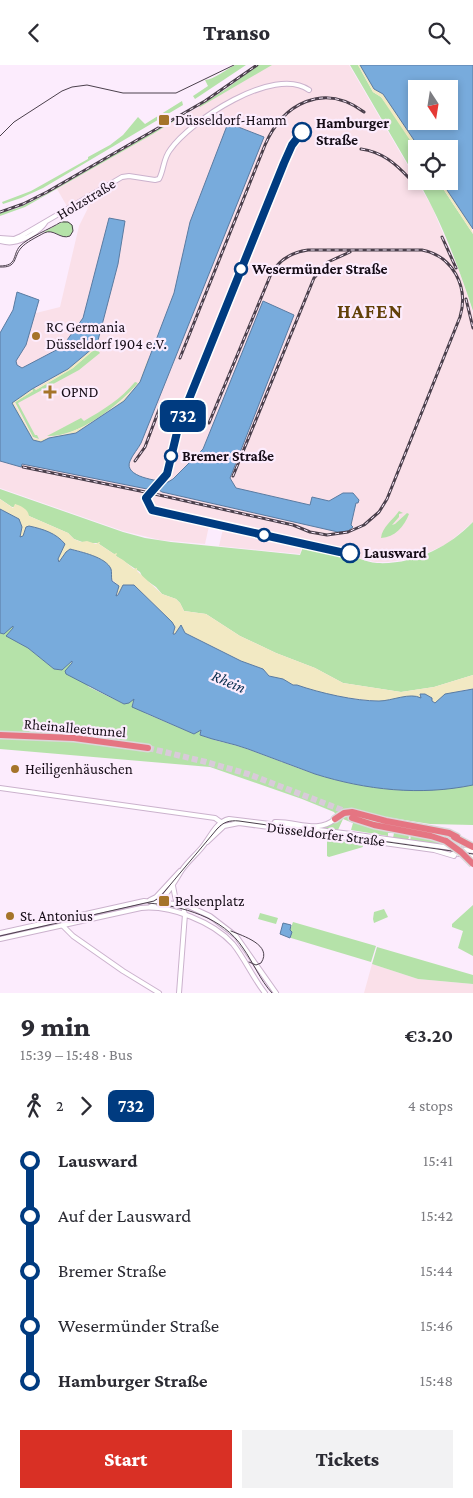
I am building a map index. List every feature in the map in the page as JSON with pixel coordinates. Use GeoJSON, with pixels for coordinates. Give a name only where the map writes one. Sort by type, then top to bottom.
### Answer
{"type":"FeatureCollection","features":[{"type":"Feature","properties":{"kind":"highway","name":"Rheinalleetunnel"},"geometry":{"type":"LineString","coordinates":[[0,737],[75,741],[148,750]]}},
{"type":"Feature","properties":{"kind":"highway"},"geometry":{"type":"LineString","coordinates":[[335,819],[344,813],[356,812],[386,821],[443,831],[473,847]]}},
{"type":"Feature","properties":{"kind":"highway"},"geometry":{"type":"LineString","coordinates":[[458,838],[353,816],[384,827],[431,836],[446,841],[473,864]]}},
{"type":"Feature","properties":{"kind":"main road","name":"Holzstraße"},"geometry":{"type":"LineString","coordinates":[[0,240],[18,238],[122,177],[158,179],[172,147],[204,119],[228,102],[278,84],[293,84],[309,90]]}},
{"type":"Feature","properties":{"kind":"main road","name":"Düsseldorfer Straße"},"geometry":{"type":"LineString","coordinates":[[0,788],[215,818],[221,823],[228,824],[239,823],[390,842]]}},
{"type":"Feature","properties":{"kind":"main road","name":"Düsseldorfer Straße"},"geometry":{"type":"LineString","coordinates":[[221,823],[231,819],[271,823],[390,842]]}},
{"type":"Feature","properties":{"kind":"main road","name":"Düsseldorfer Straße"},"geometry":{"type":"LineString","coordinates":[[271,823],[284,822],[319,827],[335,819]]}},
{"type":"Feature","properties":{"kind":"main road"},"geometry":{"type":"LineString","coordinates":[[216,835],[221,823]]}},
{"type":"Feature","properties":{"kind":"main road"},"geometry":{"type":"LineString","coordinates":[[0,933],[156,897],[182,870],[221,823]]}},
{"type":"Feature","properties":{"kind":"main road"},"geometry":{"type":"LineString","coordinates":[[204,844],[228,824]]}},
{"type":"Feature","properties":{"kind":"main road"},"geometry":{"type":"LineString","coordinates":[[390,842],[456,855],[473,854]]}},
{"type":"Feature","properties":{"kind":"main road"},"geometry":{"type":"LineString","coordinates":[[390,842],[473,854]]}},
{"type":"Feature","properties":{"kind":"main road"},"geometry":{"type":"LineString","coordinates":[[0,939],[65,928],[70,923],[150,907],[160,902],[173,886],[182,870]]}},
{"type":"Feature","properties":{"kind":"main road"},"geometry":{"type":"LineString","coordinates":[[173,886],[176,901],[185,912],[179,993]]}},
{"type":"Feature","properties":{"kind":"main road"},"geometry":{"type":"LineString","coordinates":[[144,901],[180,904],[210,916],[236,936],[276,993]]}},
{"type":"Feature","properties":{"kind":"main road"},"geometry":{"type":"LineString","coordinates":[[150,907],[185,912],[227,939],[265,993]]}},
{"type":"Feature","properties":{"kind":"main road"},"geometry":{"type":"LineString","coordinates":[[185,912],[191,907]]}},
{"type":"Feature","properties":{"kind":"main road"},"geometry":{"type":"LineString","coordinates":[[65,928],[123,971],[159,993]]}},
{"type":"Feature","properties":{"kind":"main road"},"geometry":{"type":"LineString","coordinates":[[257,981],[265,985],[266,981]]}},
{"type":"Feature","properties":{"kind":"shaded area"},"geometry":{"type":"Polygon","coordinates":[[[271,65],[349,65],[408,166],[408,190],[422,190],[432,207],[462,279],[473,313],[473,522],[447,544],[429,552],[404,560],[375,562],[302,546],[300,554],[219,546],[223,529],[209,526],[205,544],[160,540],[123,531],[0,488],[0,390],[28,315],[60,307],[79,226],[88,208],[82,202],[68,208],[57,189],[271,65]]]}},
{"type":"Feature","properties":{"kind":"shaded area"},"geometry":{"type":"Polygon","coordinates":[[[372,964],[418,979],[473,984],[473,993],[364,993],[372,964]]]}},
{"type":"Feature","properties":{"kind":"green space"},"geometry":{"type":"Polygon","coordinates":[[[235,65],[246,65],[195,99],[193,96],[208,86],[205,80],[235,65]]]}},
{"type":"Feature","properties":{"kind":"green space"},"geometry":{"type":"Polygon","coordinates":[[[258,65],[272,65],[199,106],[226,89],[258,65]]]}},
{"type":"Feature","properties":{"kind":"green space"},"geometry":{"type":"Polygon","coordinates":[[[350,65],[358,65],[373,92],[381,97],[392,111],[410,140],[408,140],[408,164],[350,65]]]}},
{"type":"Feature","properties":{"kind":"green space"},"geometry":{"type":"Polygon","coordinates":[[[182,101],[183,105],[43,188],[3,204],[2,202],[31,191],[110,145],[123,135],[138,117],[145,124],[182,101]]]}},
{"type":"Feature","properties":{"kind":"green space"},"geometry":{"type":"Polygon","coordinates":[[[195,108],[25,207],[0,216],[0,213],[18,208],[41,197],[195,108]]]}},
{"type":"Feature","properties":{"kind":"green space"},"geometry":{"type":"Polygon","coordinates":[[[423,190],[444,190],[473,234],[473,311],[449,245],[423,190]]]}},
{"type":"Feature","properties":{"kind":"green space"},"geometry":{"type":"Polygon","coordinates":[[[64,221],[69,222],[73,226],[73,231],[70,235],[64,237],[53,232],[44,232],[64,221]]]}},
{"type":"Feature","properties":{"kind":"green space"},"geometry":{"type":"Polygon","coordinates":[[[96,348],[100,353],[79,370],[18,403],[39,439],[33,437],[15,402],[33,391],[32,389],[36,390],[73,368],[96,348]]]}},
{"type":"Feature","properties":{"kind":"green space"},"geometry":{"type":"Polygon","coordinates":[[[135,382],[138,383],[130,392],[97,419],[72,431],[47,436],[81,418],[84,421],[98,413],[118,399],[135,382]]]}},
{"type":"Feature","properties":{"kind":"green space"},"geometry":{"type":"Polygon","coordinates":[[[0,489],[145,538],[300,555],[303,547],[325,553],[344,554],[377,563],[404,561],[429,553],[453,539],[473,522],[473,675],[434,687],[401,692],[343,683],[315,668],[276,653],[240,636],[206,614],[184,611],[176,599],[162,594],[143,578],[140,572],[116,556],[116,554],[99,543],[85,543],[74,539],[68,533],[29,516],[15,504],[15,507],[12,507],[0,499],[0,489]]]}},
{"type":"Feature","properties":{"kind":"green space"},"geometry":{"type":"Polygon","coordinates":[[[399,511],[403,513],[399,514],[399,517],[392,525],[407,513],[409,514],[404,523],[391,536],[381,538],[386,527],[399,511]]]}},
{"type":"Feature","properties":{"kind":"green space"},"geometry":{"type":"Polygon","coordinates":[[[14,626],[7,636],[28,648],[54,669],[62,670],[72,661],[70,665],[89,687],[124,704],[134,699],[132,705],[147,714],[194,734],[200,730],[200,735],[205,737],[244,748],[315,774],[353,784],[413,790],[433,790],[473,785],[473,825],[430,824],[366,814],[336,815],[334,812],[302,799],[210,767],[0,749],[0,633],[4,634],[14,626]]]}},
{"type":"Feature","properties":{"kind":"green space"},"geometry":{"type":"Polygon","coordinates":[[[353,813],[351,819],[407,834],[408,840],[393,838],[394,833],[388,833],[388,836],[351,830],[353,823],[343,819],[338,830],[318,828],[325,827],[339,817],[353,813]]]}},
{"type":"Feature","properties":{"kind":"green space"},"geometry":{"type":"Polygon","coordinates":[[[414,834],[445,842],[445,845],[410,841],[411,835],[414,834]]]}},
{"type":"Feature","properties":{"kind":"green space"},"geometry":{"type":"Polygon","coordinates":[[[327,839],[362,844],[363,847],[329,857],[327,856],[327,839]]]}},
{"type":"Feature","properties":{"kind":"green space"},"geometry":{"type":"Polygon","coordinates":[[[473,905],[473,956],[458,948],[463,931],[452,927],[452,924],[473,905]]]}},
{"type":"Feature","properties":{"kind":"green space"},"geometry":{"type":"Polygon","coordinates":[[[384,909],[388,917],[374,923],[374,912],[384,909]]]}},
{"type":"Feature","properties":{"kind":"green space"},"geometry":{"type":"Polygon","coordinates":[[[260,913],[278,918],[276,924],[258,919],[260,913]]]}},
{"type":"Feature","properties":{"kind":"green space"},"geometry":{"type":"Polygon","coordinates":[[[293,922],[376,946],[371,962],[291,938],[290,930],[293,922]]]}},
{"type":"Feature","properties":{"kind":"green space"},"geometry":{"type":"Polygon","coordinates":[[[377,947],[473,975],[473,984],[418,979],[372,964],[377,947]]]}},
{"type":"Feature","properties":{"kind":"sand"},"geometry":{"type":"Polygon","coordinates":[[[358,65],[360,65],[374,89],[384,95],[414,140],[410,140],[381,97],[373,92],[358,65]]]}},
{"type":"Feature","properties":{"kind":"sand"},"geometry":{"type":"Polygon","coordinates":[[[444,190],[447,190],[460,208],[473,234],[444,190]]]}},
{"type":"Feature","properties":{"kind":"sand"},"geometry":{"type":"Polygon","coordinates":[[[95,347],[73,368],[35,389],[68,369],[95,347]]]}},
{"type":"Feature","properties":{"kind":"sand"},"geometry":{"type":"Polygon","coordinates":[[[148,359],[140,380],[135,388],[130,395],[84,429],[75,433],[41,442],[33,440],[12,403],[32,390],[14,403],[33,438],[40,440],[65,434],[100,417],[125,397],[138,383],[148,359]]]}},
{"type":"Feature","properties":{"kind":"sand"},"geometry":{"type":"Polygon","coordinates":[[[0,499],[13,508],[15,504],[22,507],[29,516],[68,533],[74,539],[96,544],[100,542],[99,544],[114,554],[117,553],[116,556],[134,569],[137,568],[137,571],[162,594],[176,599],[184,611],[206,614],[240,636],[276,653],[315,668],[343,683],[401,692],[434,687],[473,675],[473,689],[453,693],[435,703],[425,694],[420,696],[421,698],[385,701],[369,700],[316,691],[293,685],[268,675],[263,669],[241,661],[185,633],[180,626],[175,634],[173,634],[175,627],[172,622],[134,585],[126,585],[116,596],[119,586],[83,552],[70,549],[59,562],[58,559],[63,541],[55,536],[29,526],[26,527],[23,536],[20,537],[19,519],[0,509],[0,499]]]}},
{"type":"Feature","properties":{"kind":"water"},"geometry":{"type":"Polygon","coordinates":[[[360,65],[473,65],[473,229],[447,190],[458,190],[458,140],[414,140],[383,94],[374,89],[360,65]]]}},
{"type":"Feature","properties":{"kind":"water"},"geometry":{"type":"Polygon","coordinates":[[[228,123],[264,137],[141,443],[131,458],[129,466],[132,471],[143,477],[168,482],[203,449],[263,301],[294,315],[230,478],[236,488],[310,505],[312,497],[329,501],[343,493],[353,493],[359,500],[356,503],[351,525],[353,527],[348,531],[338,532],[162,492],[154,487],[147,489],[22,464],[21,467],[0,461],[0,333],[13,310],[17,292],[39,300],[26,345],[16,361],[17,365],[22,368],[62,347],[83,318],[109,218],[125,221],[118,264],[96,348],[93,348],[68,369],[32,389],[12,403],[33,440],[41,442],[49,438],[76,433],[124,401],[140,382],[174,293],[190,222],[228,123]]]}},
{"type":"Feature","properties":{"kind":"water","name":"Rhein"},"geometry":{"type":"Polygon","coordinates":[[[0,509],[19,519],[22,527],[20,537],[23,536],[26,527],[29,526],[58,537],[65,544],[58,559],[59,562],[70,549],[104,561],[111,569],[112,581],[119,586],[116,596],[123,585],[134,585],[172,622],[175,627],[173,634],[181,625],[185,633],[241,661],[263,669],[269,676],[327,694],[370,701],[384,701],[412,696],[421,698],[420,694],[425,694],[432,698],[432,701],[435,703],[445,694],[473,689],[473,785],[413,791],[393,790],[334,780],[242,747],[200,735],[201,730],[194,734],[132,707],[134,699],[124,704],[66,674],[65,671],[72,661],[62,670],[54,669],[28,648],[6,636],[13,626],[4,634],[0,633],[0,509]]]}},
{"type":"Feature","properties":{"kind":"water"},"geometry":{"type":"Polygon","coordinates":[[[283,923],[291,925],[290,930],[292,932],[290,938],[280,934],[283,923]]]}},
{"type":"Feature","properties":{"kind":"tunnel"},"geometry":{"type":"LineString","coordinates":[[148,748],[248,774],[350,813]]}},
{"type":"Feature","properties":{"kind":"tram line"},"geometry":{"type":"LineString","coordinates":[[0,136],[14,122],[62,91],[72,87],[87,85],[123,93],[176,93],[234,65]]}},
{"type":"Feature","properties":{"kind":"tram line"},"geometry":{"type":"LineString","coordinates":[[0,266],[10,264],[20,246],[34,236],[61,222],[68,222],[72,225],[73,231],[70,236],[63,237],[51,232],[44,233],[23,246],[10,266],[0,267]]}},
{"type":"Feature","properties":{"kind":"tram line"},"geometry":{"type":"LineString","coordinates":[[0,936],[154,901],[160,897],[217,829],[230,821],[473,854]]}},
{"type":"Feature","properties":{"kind":"tram line"},"geometry":{"type":"LineString","coordinates":[[148,903],[188,910],[225,928],[243,948],[272,993]]}},
{"type":"Feature","properties":{"kind":"tram line"},"geometry":{"type":"LineString","coordinates":[[231,931],[255,942],[263,951],[264,957],[261,963],[256,965],[249,962]]}},
{"type":"Feature","properties":{"kind":"railway"},"geometry":{"type":"LineString","coordinates":[[0,212],[23,204],[47,192],[205,101],[257,65]]}},
{"type":"Feature","properties":{"kind":"railway"},"geometry":{"type":"LineString","coordinates":[[180,358],[265,145],[273,130],[282,118],[294,108],[306,101],[320,98],[349,103],[364,112]]}},
{"type":"Feature","properties":{"kind":"railway"},"geometry":{"type":"LineString","coordinates":[[361,149],[369,150],[388,159],[408,177]]}},
{"type":"Feature","properties":{"kind":"railway"},"geometry":{"type":"LineString","coordinates":[[442,237],[456,268]]}},
{"type":"Feature","properties":{"kind":"railway"},"geometry":{"type":"LineString","coordinates":[[23,467],[150,493],[293,525],[310,532],[327,535],[348,532],[364,525],[379,512],[387,499],[460,317],[462,295],[456,275],[442,259],[433,253],[422,250],[308,250],[286,257],[271,274],[209,423]]}},
{"type":"Feature","properties":{"kind":"railway"},"geometry":{"type":"LineString","coordinates":[[233,476],[314,278],[328,262],[350,252]]}},
{"type":"Feature","properties":{"kind":"railway"},"geometry":{"type":"LineString","coordinates":[[466,299],[473,328]]}},
{"type":"Feature","properties":{"kind":"railway"},"geometry":{"type":"LineString","coordinates":[[135,461],[145,447],[160,407]]}},
{"type":"Feature","properties":{"kind":"bus line","name":"732"},"geometry":{"type":"LineString","coordinates":[[302,132],[288,153],[179,424],[167,474],[146,498],[152,510],[350,553]]}},
{"type":"Feature","properties":{"kind":"place","name":"Düsseldorf-Hamm"},"geometry":{"type":"Point","coordinates":[164,120]}},
{"type":"Feature","properties":{"kind":"place","name":"Hamburger Straße"},"geometry":{"type":"Point","coordinates":[302,132]}},
{"type":"Feature","properties":{"kind":"place","name":"Wesermünder Straße"},"geometry":{"type":"Point","coordinates":[241,269]}},
{"type":"Feature","properties":{"kind":"place","name":"RC Germania Düsseldorf 1904 e.V."},"geometry":{"type":"Point","coordinates":[36,336]}},
{"type":"Feature","properties":{"kind":"place","name":"OPND"},"geometry":{"type":"Point","coordinates":[50,392]}},
{"type":"Feature","properties":{"kind":"place","name":"Bremer Straße"},"geometry":{"type":"Point","coordinates":[171,456]}},
{"type":"Feature","properties":{"kind":"place","name":"Lausward"},"geometry":{"type":"Point","coordinates":[350,553]}},
{"type":"Feature","properties":{"kind":"place","name":"Heiligenhäuschen"},"geometry":{"type":"Point","coordinates":[15,769]}},
{"type":"Feature","properties":{"kind":"place","name":"Belsenplatz"},"geometry":{"type":"Point","coordinates":[164,901]}},
{"type":"Feature","properties":{"kind":"place","name":"St. Antonius"},"geometry":{"type":"Point","coordinates":[10,916]}},
{"type":"Feature","properties":{"kind":"district","name":"HAFEN"},"geometry":{"type":"Point","coordinates":[370,311]}}]}
